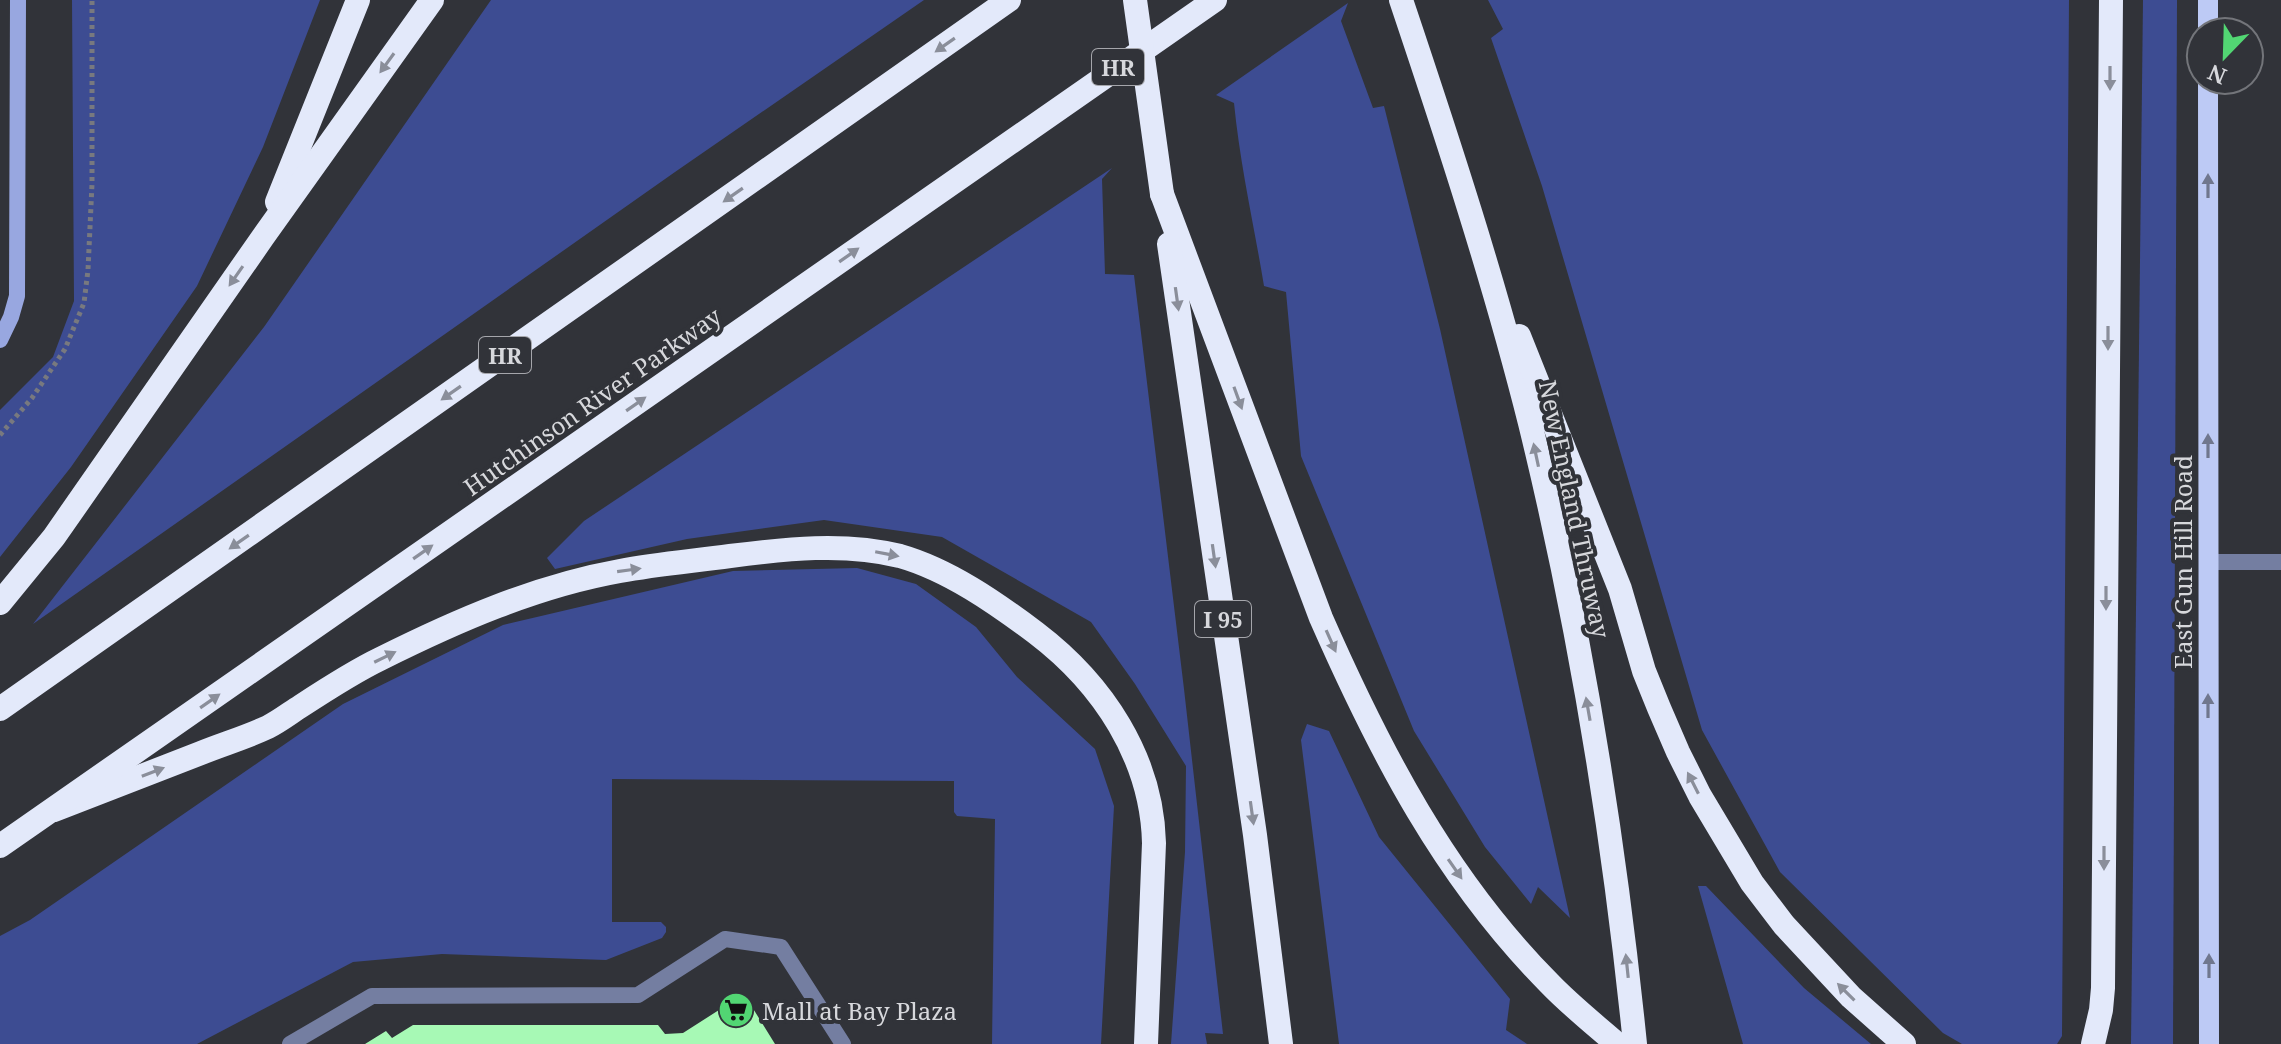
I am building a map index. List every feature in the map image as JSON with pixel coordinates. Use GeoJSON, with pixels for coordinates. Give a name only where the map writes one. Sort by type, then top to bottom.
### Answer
{"type":"FeatureCollection","features":[{"type":"Feature","properties":{"kind":"highway"},"geometry":{"type":"LineString","coordinates":[[263,237],[358,0]]}},
{"type":"Feature","properties":{"kind":"highway"},"geometry":{"type":"LineString","coordinates":[[0,603],[62,525],[432,0]]}},
{"type":"Feature","properties":{"kind":"highway","name":"HR"},"geometry":{"type":"LineString","coordinates":[[0,709],[1009,0]]}},
{"type":"Feature","properties":{"kind":"highway","name":"I 95"},"geometry":{"type":"LineString","coordinates":[[1135,0],[1255,835],[1281,1044]]}},
{"type":"Feature","properties":{"kind":"highway","name":"Hutchinson River Parkway"},"geometry":{"type":"LineString","coordinates":[[0,846],[1215,0]]}},
{"type":"Feature","properties":{"kind":"highway"},"geometry":{"type":"LineString","coordinates":[[2093,1044],[2103,988],[2111,0]]}},
{"type":"Feature","properties":{"kind":"highway","name":"New England Thruway"},"geometry":{"type":"LineString","coordinates":[[1404,7],[1476,228],[1530,424],[1603,786],[1635,1044]]}},
{"type":"Feature","properties":{"kind":"highway"},"geometry":{"type":"LineString","coordinates":[[1162,194],[1291,541],[1351,686],[1384,753],[1416,810],[1483,908],[1549,984],[1617,1044]]}},
{"type":"Feature","properties":{"kind":"highway"},"geometry":{"type":"LineString","coordinates":[[1476,228],[1620,589],[1644,671],[1700,796],[1752,883],[1784,925],[1851,997],[1904,1044]]}},
{"type":"Feature","properties":{"kind":"highway"},"geometry":{"type":"LineString","coordinates":[[54,810],[269,727],[376,660],[503,604],[560,586],[618,571],[790,549],[829,547],[902,557],[930,568],[996,603],[1052,646],[1095,689],[1140,763],[1154,817],[1146,1044]]}},
{"type":"Feature","properties":{"kind":"main road","name":"East Gun Hill Road"},"geometry":{"type":"LineString","coordinates":[[2208,96],[2209,1044]]}},
{"type":"Feature","properties":{"kind":"street"},"geometry":{"type":"LineString","coordinates":[[0,340],[17,296],[18,0]]}},
{"type":"Feature","properties":{"kind":"street"},"geometry":{"type":"LineString","coordinates":[[2208,562],[2281,562]]}},
{"type":"Feature","properties":{"kind":"street"},"geometry":{"type":"LineString","coordinates":[[290,1044],[372,996],[638,995],[725,939],[781,947],[843,1044]]}},
{"type":"Feature","properties":{"kind":"path"},"geometry":{"type":"LineString","coordinates":[[0,435],[32,398],[65,349],[84,303],[92,184],[92,0]]}},
{"type":"Feature","properties":{"kind":"shaded area"},"geometry":{"type":"Polygon","coordinates":[[[72,0],[320,0],[263,147],[197,286],[71,467],[0,557],[0,410],[53,357],[74,301],[72,0]]]}},
{"type":"Feature","properties":{"kind":"shaded area"},"geometry":{"type":"Polygon","coordinates":[[[491,0],[924,0],[33,624],[264,327],[491,0]]]}},
{"type":"Feature","properties":{"kind":"shaded area"},"geometry":{"type":"Polygon","coordinates":[[[1488,0],[2069,0],[2062,1036],[2057,1044],[1962,1044],[1943,1033],[1780,872],[1702,730],[1542,186],[1491,38],[1503,29],[1488,0]]]}},
{"type":"Feature","properties":{"kind":"shaded area"},"geometry":{"type":"Polygon","coordinates":[[[2143,0],[2177,0],[2173,1044],[2131,1044],[2143,0]]]}},
{"type":"Feature","properties":{"kind":"shaded area"},"geometry":{"type":"Polygon","coordinates":[[[1348,3],[1341,21],[1373,108],[1384,106],[1440,329],[1570,918],[1538,887],[1531,904],[1485,847],[1414,731],[1301,456],[1286,292],[1264,286],[1234,103],[1216,95],[1348,3]]]}},
{"type":"Feature","properties":{"kind":"shaded area"},"geometry":{"type":"Polygon","coordinates":[[[1112,168],[1102,179],[1105,274],[1134,275],[1223,1034],[1205,1033],[1207,1044],[1171,1044],[1185,852],[1186,766],[1135,684],[1091,622],[942,537],[824,520],[687,539],[555,569],[547,558],[584,521],[1112,168]]]}},
{"type":"Feature","properties":{"kind":"shaded area"},"geometry":{"type":"Polygon","coordinates":[[[857,568],[916,584],[976,627],[1017,677],[1095,749],[1114,806],[1101,1044],[992,1044],[995,819],[957,816],[954,812],[954,781],[612,779],[612,922],[661,922],[666,927],[662,938],[606,960],[442,954],[353,962],[197,1044],[0,1044],[0,936],[30,920],[343,704],[503,625],[733,571],[857,568]]]}},
{"type":"Feature","properties":{"kind":"shaded area"},"geometry":{"type":"Polygon","coordinates":[[[1307,724],[1329,731],[1379,837],[1510,999],[1506,1030],[1527,1044],[1339,1044],[1301,740],[1307,724]]]}},
{"type":"Feature","properties":{"kind":"shaded area"},"geometry":{"type":"Polygon","coordinates":[[[1698,886],[1706,886],[1804,988],[1871,1044],[1743,1044],[1698,886]]]}},
{"type":"Feature","properties":{"kind":"building","name":"Mall at Bay Plaza"},"geometry":{"type":"Polygon","coordinates":[[[744,994],[775,1044],[365,1044],[386,1031],[392,1038],[413,1025],[658,1025],[665,1034],[683,1033],[744,994]]]}},
{"type":"Feature","properties":{"kind":"place","name":"Mall at Bay Plaza"},"geometry":{"type":"Point","coordinates":[736,1010]}}]}
